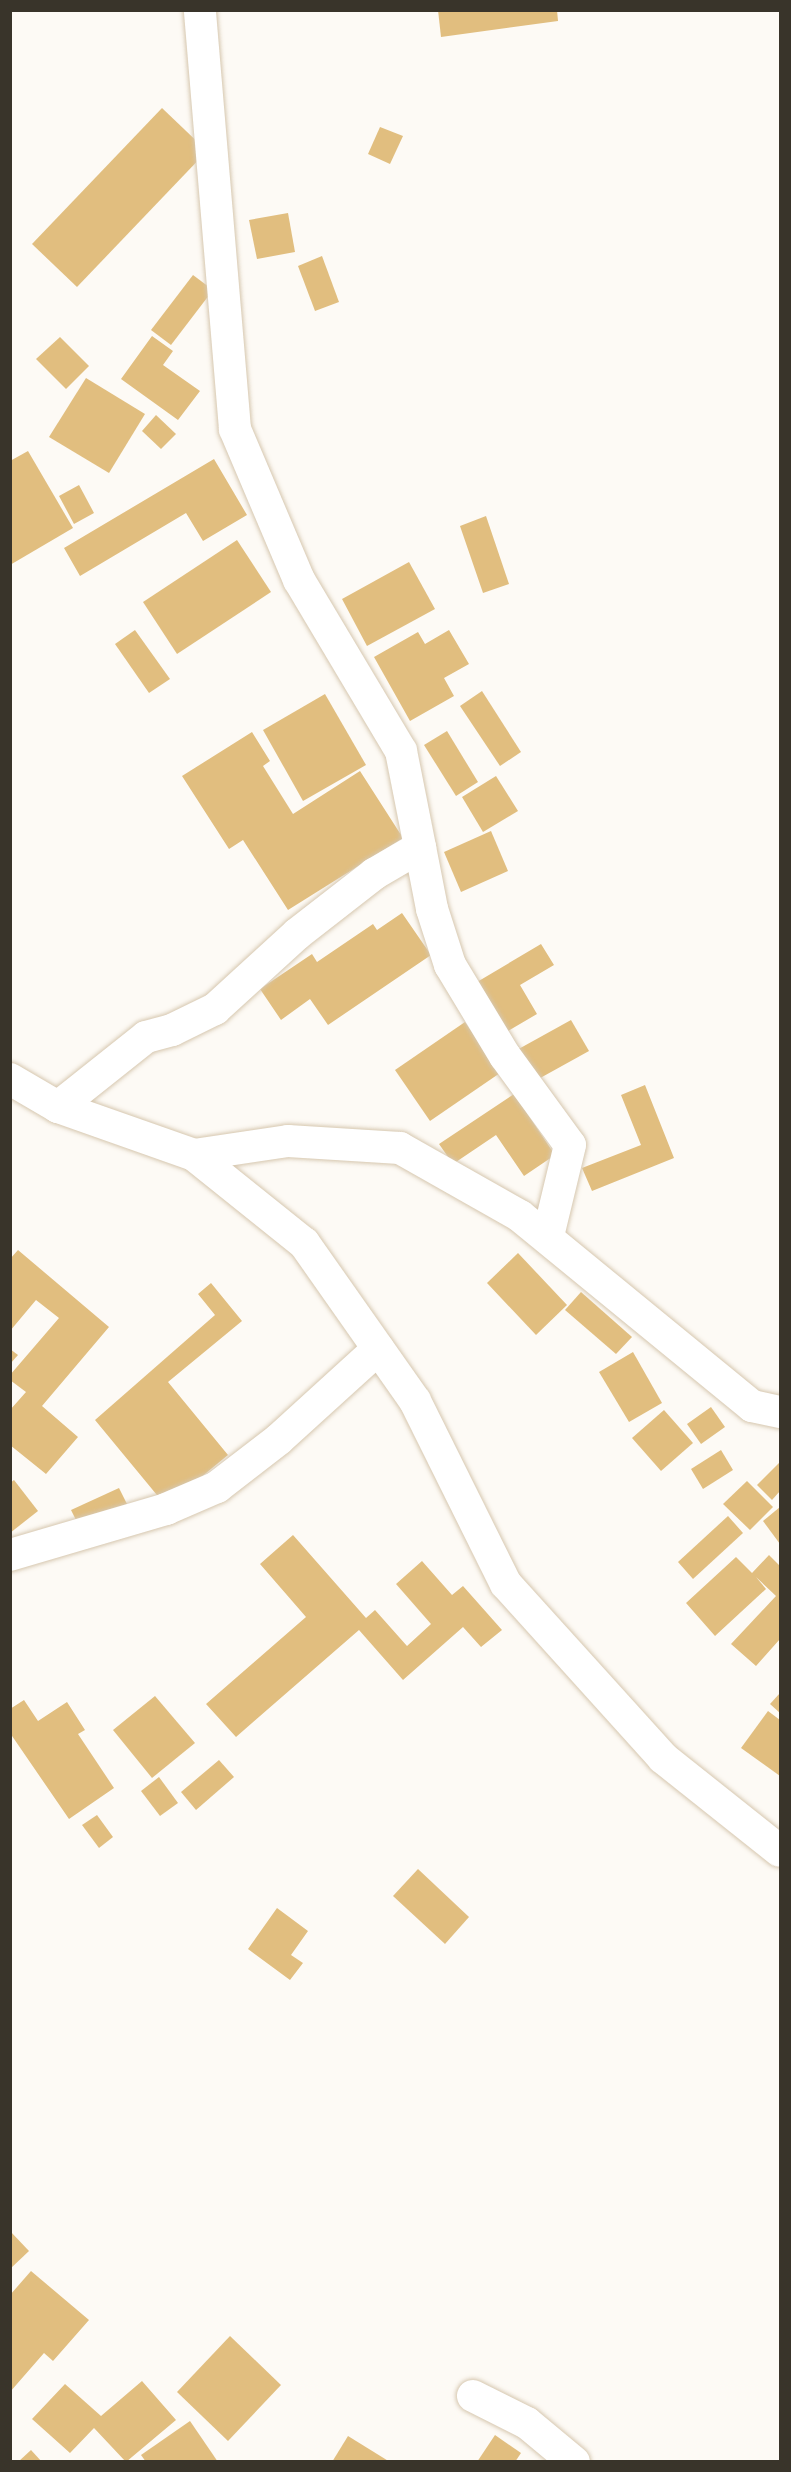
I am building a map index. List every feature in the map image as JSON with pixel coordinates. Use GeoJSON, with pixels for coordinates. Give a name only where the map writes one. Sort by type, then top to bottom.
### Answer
{"type":"FeatureCollection","features":[{"type":"Feature","properties":{"kind":"street"},"geometry":{"type":"LineString","coordinates":[[200,10],[235,429],[300,580],[401,751],[432,909],[450,966],[505,1056],[570,1145],[548,1236]]}},
{"type":"Feature","properties":{"kind":"street"},"geometry":{"type":"LineString","coordinates":[[58,1107],[146,1037],[172,1030],[215,1009],[297,934],[374,874],[420,847]]}},
{"type":"Feature","properties":{"kind":"street"},"geometry":{"type":"LineString","coordinates":[[10,1079],[58,1107],[194,1155],[304,1244],[415,1401],[506,1584],[663,1758],[780,1851]]}},
{"type":"Feature","properties":{"kind":"street"},"geometry":{"type":"LineString","coordinates":[[194,1155],[288,1141],[400,1148],[548,1236],[752,1406],[780,1412]]}},
{"type":"Feature","properties":{"kind":"street"},"geometry":{"type":"LineString","coordinates":[[10,1555],[166,1509],[217,1487],[279,1438],[378,1348]]}},
{"type":"Feature","properties":{"kind":"street"},"geometry":{"type":"LineString","coordinates":[[473,2396],[527,2423],[574,2462]]}},
{"type":"Feature","properties":{"kind":"building"},"geometry":{"type":"Polygon","coordinates":[[[438,10],[557,10],[558,21],[441,37],[438,10]]]}},
{"type":"Feature","properties":{"kind":"building"},"geometry":{"type":"Polygon","coordinates":[[[162,108],[207,151],[77,287],[32,244],[162,108]]]}},
{"type":"Feature","properties":{"kind":"building"},"geometry":{"type":"Polygon","coordinates":[[[380,127],[403,136],[390,164],[368,154],[380,127]]]}},
{"type":"Feature","properties":{"kind":"building"},"geometry":{"type":"Polygon","coordinates":[[[288,213],[295,252],[257,259],[249,220],[288,213]]]}},
{"type":"Feature","properties":{"kind":"building"},"geometry":{"type":"Polygon","coordinates":[[[322,256],[339,302],[315,311],[298,266],[322,256]]]}},
{"type":"Feature","properties":{"kind":"building"},"geometry":{"type":"Polygon","coordinates":[[[193,275],[213,290],[171,345],[151,330],[193,275]]]}},
{"type":"Feature","properties":{"kind":"building"},"geometry":{"type":"Polygon","coordinates":[[[152,336],[173,351],[163,365],[200,391],[178,420],[121,379],[152,336]]]}},
{"type":"Feature","properties":{"kind":"building"},"geometry":{"type":"Polygon","coordinates":[[[60,337],[89,366],[66,389],[36,359],[60,337]]]}},
{"type":"Feature","properties":{"kind":"building"},"geometry":{"type":"Polygon","coordinates":[[[86,378],[145,414],[109,473],[49,437],[86,378]]]}},
{"type":"Feature","properties":{"kind":"building"},"geometry":{"type":"Polygon","coordinates":[[[156,415],[176,434],[161,449],[142,431],[156,415]]]}},
{"type":"Feature","properties":{"kind":"building"},"geometry":{"type":"Polygon","coordinates":[[[28,451],[73,528],[10,565],[10,461],[28,451]]]}},
{"type":"Feature","properties":{"kind":"building"},"geometry":{"type":"Polygon","coordinates":[[[214,459],[247,515],[203,541],[186,513],[80,576],[64,548],[214,459]]]}},
{"type":"Feature","properties":{"kind":"building"},"geometry":{"type":"Polygon","coordinates":[[[79,485],[94,513],[74,524],[59,496],[79,485]]]}},
{"type":"Feature","properties":{"kind":"building"},"geometry":{"type":"Polygon","coordinates":[[[486,516],[509,584],[483,593],[460,526],[486,516]]]}},
{"type":"Feature","properties":{"kind":"building"},"geometry":{"type":"Polygon","coordinates":[[[237,540],[271,592],[177,654],[143,602],[237,540]]]}},
{"type":"Feature","properties":{"kind":"building"},"geometry":{"type":"Polygon","coordinates":[[[409,562],[435,609],[367,646],[342,599],[409,562]]]}},
{"type":"Feature","properties":{"kind":"building"},"geometry":{"type":"Polygon","coordinates":[[[135,630],[170,679],[149,693],[115,644],[135,630]]]}},
{"type":"Feature","properties":{"kind":"building"},"geometry":{"type":"Polygon","coordinates":[[[449,630],[469,664],[444,678],[454,696],[410,721],[374,657],[418,632],[425,644],[449,630]]]}},
{"type":"Feature","properties":{"kind":"building"},"geometry":{"type":"Polygon","coordinates":[[[482,691],[521,752],[500,766],[460,706],[482,691]]]}},
{"type":"Feature","properties":{"kind":"building"},"geometry":{"type":"Polygon","coordinates":[[[325,694],[366,765],[303,801],[263,730],[325,694]]]}},
{"type":"Feature","properties":{"kind":"building"},"geometry":{"type":"Polygon","coordinates":[[[447,731],[478,782],[456,796],[424,745],[447,731]]]}},
{"type":"Feature","properties":{"kind":"building"},"geometry":{"type":"Polygon","coordinates":[[[252,732],[270,761],[263,766],[293,814],[360,771],[403,838],[288,910],[243,840],[229,849],[182,776],[252,732]]]}},
{"type":"Feature","properties":{"kind":"building"},"geometry":{"type":"Polygon","coordinates":[[[496,776],[518,811],[483,832],[462,797],[496,776]]]}},
{"type":"Feature","properties":{"kind":"building"},"geometry":{"type":"Polygon","coordinates":[[[491,831],[508,871],[461,892],[444,852],[491,831]]]}},
{"type":"Feature","properties":{"kind":"building"},"geometry":{"type":"Polygon","coordinates":[[[402,913],[431,955],[328,1025],[310,999],[281,1020],[260,989],[312,954],[317,962],[373,924],[377,930],[402,913]]]}},
{"type":"Feature","properties":{"kind":"building"},"geometry":{"type":"Polygon","coordinates":[[[541,944],[554,965],[520,985],[537,1014],[501,1035],[472,985],[541,944]]]}},
{"type":"Feature","properties":{"kind":"building"},"geometry":{"type":"Polygon","coordinates":[[[571,1020],[589,1051],[533,1082],[515,1051],[571,1020]]]}},
{"type":"Feature","properties":{"kind":"building"},"geometry":{"type":"Polygon","coordinates":[[[465,1022],[500,1073],[430,1121],[395,1070],[465,1022]]]}},
{"type":"Feature","properties":{"kind":"building"},"geometry":{"type":"Polygon","coordinates":[[[645,1085],[674,1158],[592,1191],[582,1168],[641,1145],[621,1095],[645,1085]]]}},
{"type":"Feature","properties":{"kind":"building"},"geometry":{"type":"Polygon","coordinates":[[[514,1094],[555,1155],[524,1176],[496,1135],[453,1164],[439,1144],[514,1094]]]}},
{"type":"Feature","properties":{"kind":"building"},"geometry":{"type":"Polygon","coordinates":[[[18,1250],[109,1327],[42,1406],[78,1437],[46,1474],[10,1445],[10,1410],[26,1392],[10,1380],[10,1375],[59,1318],[36,1300],[10,1331],[10,1259],[18,1250]]]}},
{"type":"Feature","properties":{"kind":"building"},"geometry":{"type":"Polygon","coordinates":[[[518,1253],[567,1305],[536,1335],[487,1283],[518,1253]]]}},
{"type":"Feature","properties":{"kind":"building"},"geometry":{"type":"Polygon","coordinates":[[[211,1283],[242,1321],[168,1382],[228,1455],[166,1506],[95,1420],[215,1315],[198,1294],[211,1283]]]}},
{"type":"Feature","properties":{"kind":"building"},"geometry":{"type":"Polygon","coordinates":[[[581,1292],[632,1337],[616,1354],[565,1310],[581,1292]]]}},
{"type":"Feature","properties":{"kind":"building"},"geometry":{"type":"Polygon","coordinates":[[[10,1349],[18,1355],[10,1364],[10,1349]]]}},
{"type":"Feature","properties":{"kind":"building"},"geometry":{"type":"Polygon","coordinates":[[[633,1352],[662,1403],[629,1422],[599,1372],[633,1352]]]}},
{"type":"Feature","properties":{"kind":"building"},"geometry":{"type":"Polygon","coordinates":[[[711,1407],[725,1427],[701,1444],[687,1424],[711,1407]]]}},
{"type":"Feature","properties":{"kind":"building"},"geometry":{"type":"Polygon","coordinates":[[[664,1410],[693,1443],[661,1471],[632,1438],[664,1410]]]}},
{"type":"Feature","properties":{"kind":"building"},"geometry":{"type":"Polygon","coordinates":[[[721,1450],[733,1470],[703,1489],[691,1469],[721,1450]]]}},
{"type":"Feature","properties":{"kind":"building"},"geometry":{"type":"Polygon","coordinates":[[[780,1462],[780,1491],[772,1500],[757,1485],[780,1462]]]}},
{"type":"Feature","properties":{"kind":"building"},"geometry":{"type":"Polygon","coordinates":[[[14,1480],[38,1511],[10,1533],[10,1483],[14,1480]]]}},
{"type":"Feature","properties":{"kind":"building"},"geometry":{"type":"Polygon","coordinates":[[[747,1481],[773,1507],[750,1530],[723,1504],[747,1481]]]}},
{"type":"Feature","properties":{"kind":"building"},"geometry":{"type":"Polygon","coordinates":[[[119,1488],[131,1512],[83,1534],[71,1510],[119,1488]]]}},
{"type":"Feature","properties":{"kind":"building"},"geometry":{"type":"Polygon","coordinates":[[[780,1507],[780,1544],[763,1521],[780,1507]]]}},
{"type":"Feature","properties":{"kind":"building"},"geometry":{"type":"Polygon","coordinates":[[[728,1516],[743,1533],[693,1579],[678,1562],[728,1516]]]}},
{"type":"Feature","properties":{"kind":"building"},"geometry":{"type":"Polygon","coordinates":[[[293,1535],[366,1618],[375,1610],[407,1646],[431,1624],[396,1584],[422,1561],[452,1595],[463,1586],[502,1630],[481,1647],[463,1627],[403,1680],[359,1630],[236,1737],[206,1704],[306,1617],[260,1564],[293,1535]]]}},
{"type":"Feature","properties":{"kind":"building"},"geometry":{"type":"Polygon","coordinates":[[[769,1555],[780,1566],[780,1639],[756,1666],[731,1644],[776,1596],[756,1577],[766,1589],[715,1636],[686,1603],[736,1557],[752,1573],[769,1555]]]}},
{"type":"Feature","properties":{"kind":"building"},"geometry":{"type":"Polygon","coordinates":[[[780,1693],[780,1713],[770,1704],[780,1693]]]}},
{"type":"Feature","properties":{"kind":"building"},"geometry":{"type":"Polygon","coordinates":[[[155,1696],[195,1743],[152,1778],[113,1730],[155,1696]]]}},
{"type":"Feature","properties":{"kind":"building"},"geometry":{"type":"Polygon","coordinates":[[[24,1700],[38,1721],[67,1702],[85,1730],[78,1734],[114,1788],[69,1819],[10,1733],[10,1709],[24,1700]]]}},
{"type":"Feature","properties":{"kind":"building"},"geometry":{"type":"Polygon","coordinates":[[[768,1711],[780,1720],[780,1776],[741,1748],[768,1711]]]}},
{"type":"Feature","properties":{"kind":"building"},"geometry":{"type":"Polygon","coordinates":[[[219,1760],[234,1777],[196,1810],[181,1792],[219,1760]]]}},
{"type":"Feature","properties":{"kind":"building"},"geometry":{"type":"Polygon","coordinates":[[[159,1777],[178,1803],[160,1816],[141,1791],[159,1777]]]}},
{"type":"Feature","properties":{"kind":"building"},"geometry":{"type":"Polygon","coordinates":[[[97,1815],[113,1837],[99,1848],[82,1825],[97,1815]]]}},
{"type":"Feature","properties":{"kind":"building"},"geometry":{"type":"Polygon","coordinates":[[[418,1869],[469,1917],[445,1944],[393,1896],[418,1869]]]}},
{"type":"Feature","properties":{"kind":"building"},"geometry":{"type":"Polygon","coordinates":[[[277,1908],[308,1931],[291,1955],[303,1963],[290,1980],[248,1949],[277,1908]]]}},
{"type":"Feature","properties":{"kind":"building"},"geometry":{"type":"Polygon","coordinates":[[[10,2231],[29,2251],[10,2269],[10,2231]]]}},
{"type":"Feature","properties":{"kind":"building"},"geometry":{"type":"Polygon","coordinates":[[[31,2271],[89,2320],[53,2361],[44,2353],[10,2392],[10,2295],[31,2271]]]}},
{"type":"Feature","properties":{"kind":"building"},"geometry":{"type":"Polygon","coordinates":[[[230,2336],[281,2385],[228,2441],[177,2392],[230,2336]]]}},
{"type":"Feature","properties":{"kind":"building"},"geometry":{"type":"Polygon","coordinates":[[[142,2381],[176,2420],[126,2462],[94,2428],[70,2453],[32,2419],[65,2384],[101,2416],[142,2381]]]}},
{"type":"Feature","properties":{"kind":"building"},"geometry":{"type":"Polygon","coordinates":[[[190,2421],[218,2462],[146,2462],[141,2455],[190,2421]]]}},
{"type":"Feature","properties":{"kind":"building"},"geometry":{"type":"Polygon","coordinates":[[[495,2435],[521,2453],[515,2462],[477,2462],[495,2435]]]}},
{"type":"Feature","properties":{"kind":"building"},"geometry":{"type":"Polygon","coordinates":[[[348,2436],[390,2462],[332,2462],[348,2436]]]}},
{"type":"Feature","properties":{"kind":"building"},"geometry":{"type":"Polygon","coordinates":[[[31,2450],[42,2462],[18,2462],[31,2450]]]}}]}
